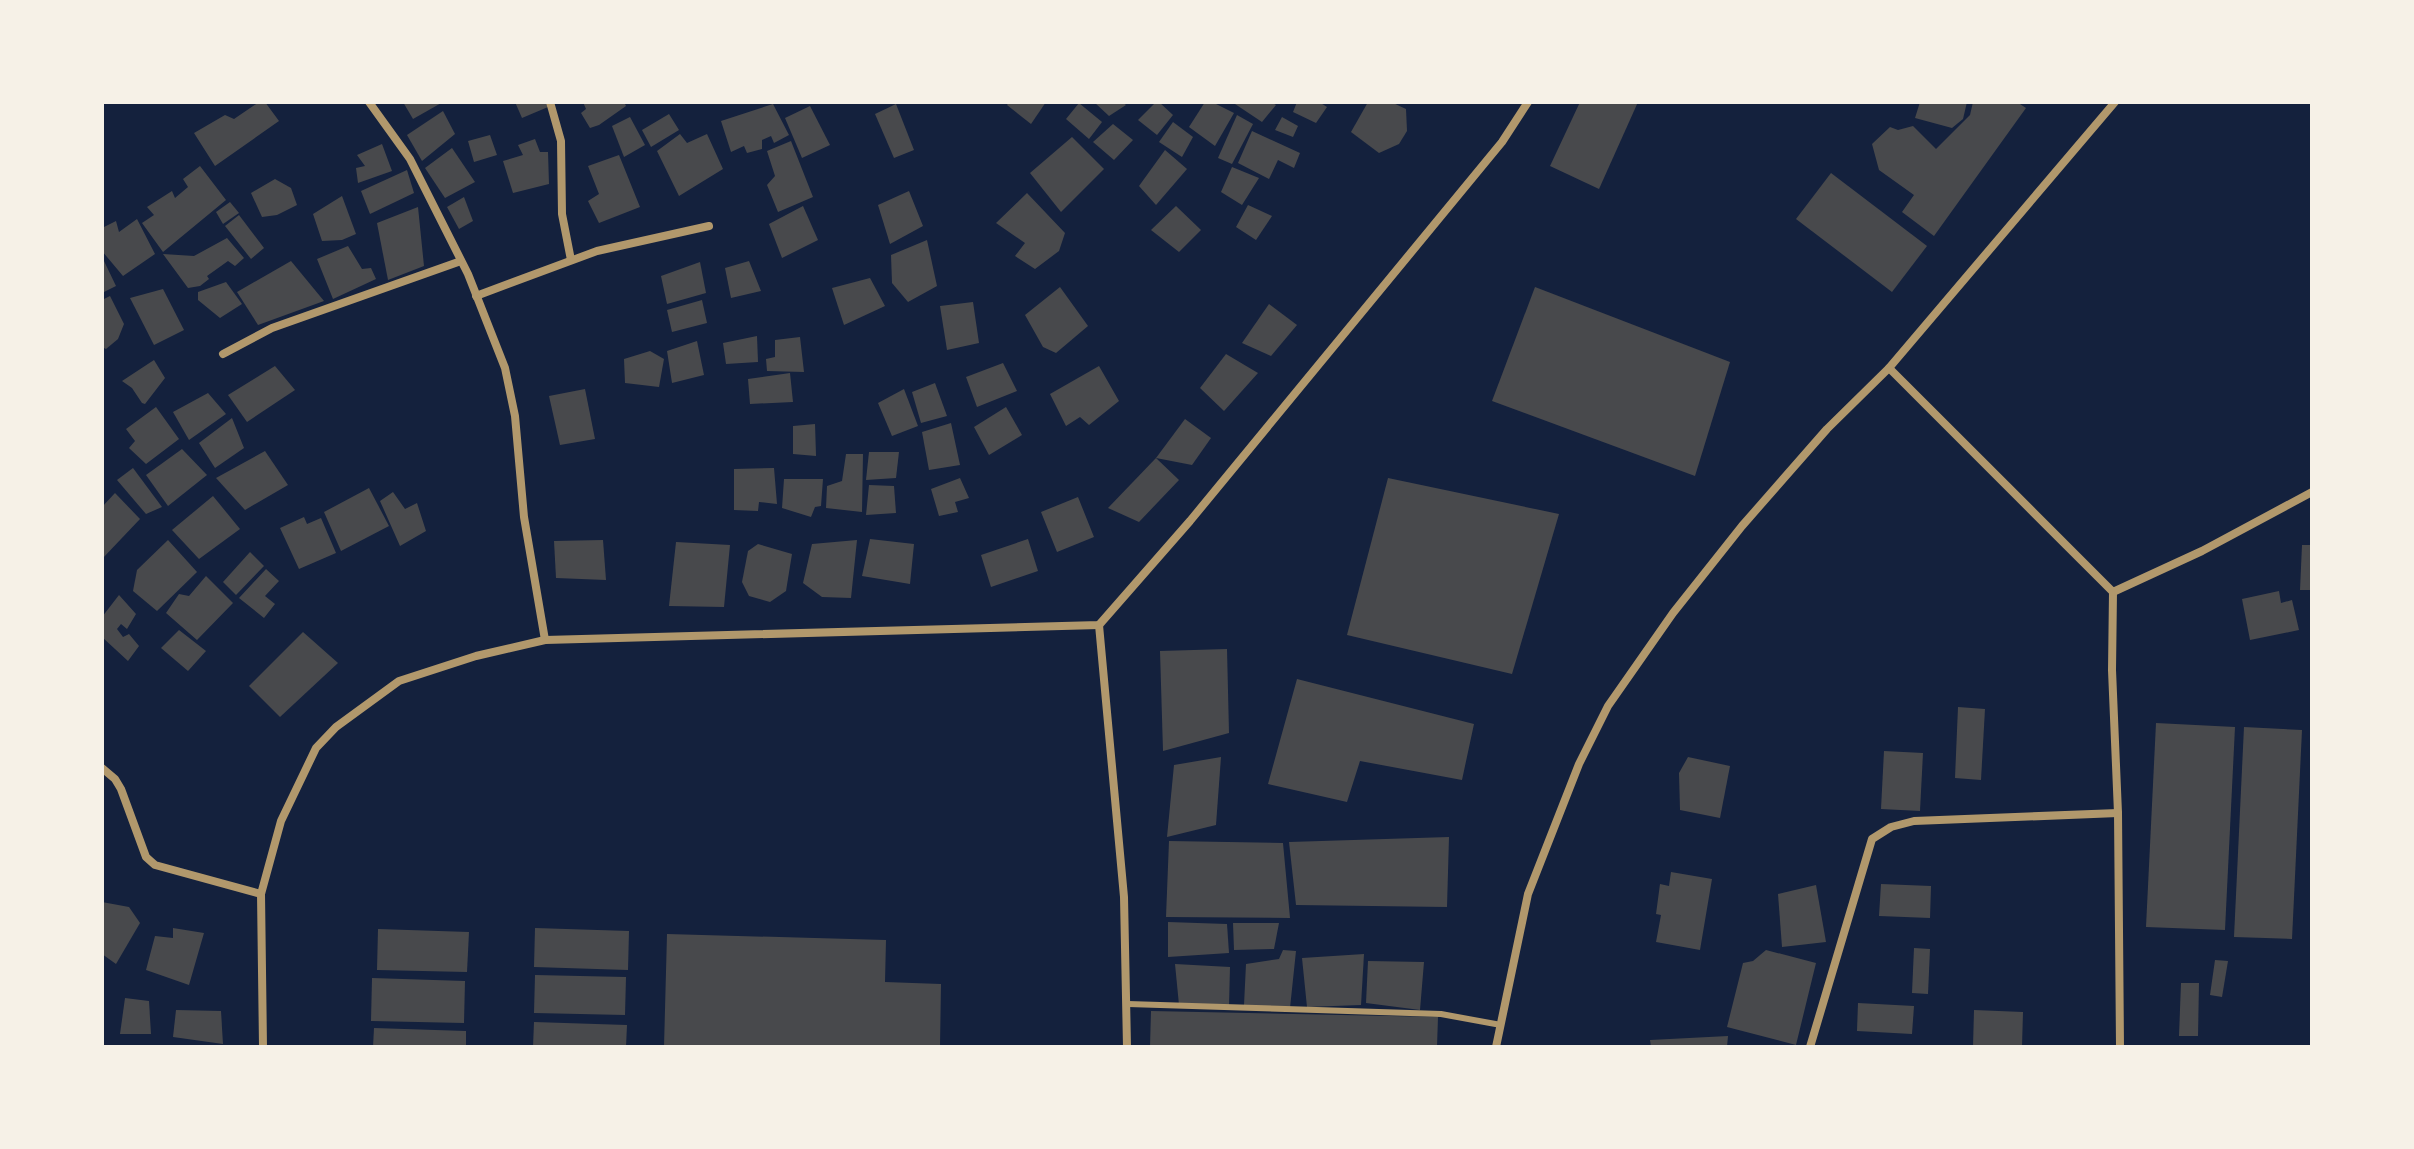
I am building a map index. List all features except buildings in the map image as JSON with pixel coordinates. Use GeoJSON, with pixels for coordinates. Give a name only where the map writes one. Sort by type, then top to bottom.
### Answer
{"type":"FeatureCollection","features":[{"type":"Feature","properties":{"kind":"street"},"geometry":{"type":"LineString","coordinates":[[369,102],[410,159],[461,261],[505,368],[515,416],[524,517],[545,640]]}},
{"type":"Feature","properties":{"kind":"street"},"geometry":{"type":"LineString","coordinates":[[550,102],[561,141],[562,214],[571,260]]}},
{"type":"Feature","properties":{"kind":"street"},"geometry":{"type":"LineString","coordinates":[[1127,1047],[1124,897],[1099,625],[1190,521],[1492,154],[1528,102]]}},
{"type":"Feature","properties":{"kind":"street"},"geometry":{"type":"LineString","coordinates":[[1496,1047],[1528,894],[1579,764],[1608,706],[1673,613],[1742,526],[1827,429],[1889,368],[2115,102]]}},
{"type":"Feature","properties":{"kind":"street"},"geometry":{"type":"LineString","coordinates":[[476,296],[597,251],[709,226]]}},
{"type":"Feature","properties":{"kind":"street"},"geometry":{"type":"LineString","coordinates":[[223,354],[272,328],[461,261]]}},
{"type":"Feature","properties":{"kind":"street"},"geometry":{"type":"LineString","coordinates":[[1889,368],[2113,592],[2120,1047]]}},
{"type":"Feature","properties":{"kind":"street"},"geometry":{"type":"LineString","coordinates":[[2113,592],[2202,551],[2312,492]]}},
{"type":"Feature","properties":{"kind":"street"},"geometry":{"type":"LineString","coordinates":[[263,1047],[261,894],[281,821],[316,748],[336,727],[399,681],[476,656],[545,640],[1099,625]]}},
{"type":"Feature","properties":{"kind":"street"},"geometry":{"type":"LineString","coordinates":[[102,768],[121,789],[146,857],[155,865],[261,894]]}},
{"type":"Feature","properties":{"kind":"street"},"geometry":{"type":"LineString","coordinates":[[1810,1047],[1872,839],[1891,827],[1914,821],[2118,813]]}},
{"type":"Feature","properties":{"kind":"lane"},"geometry":{"type":"LineString","coordinates":[[1128,1004],[1441,1014],[1501,1025]]}}]}
